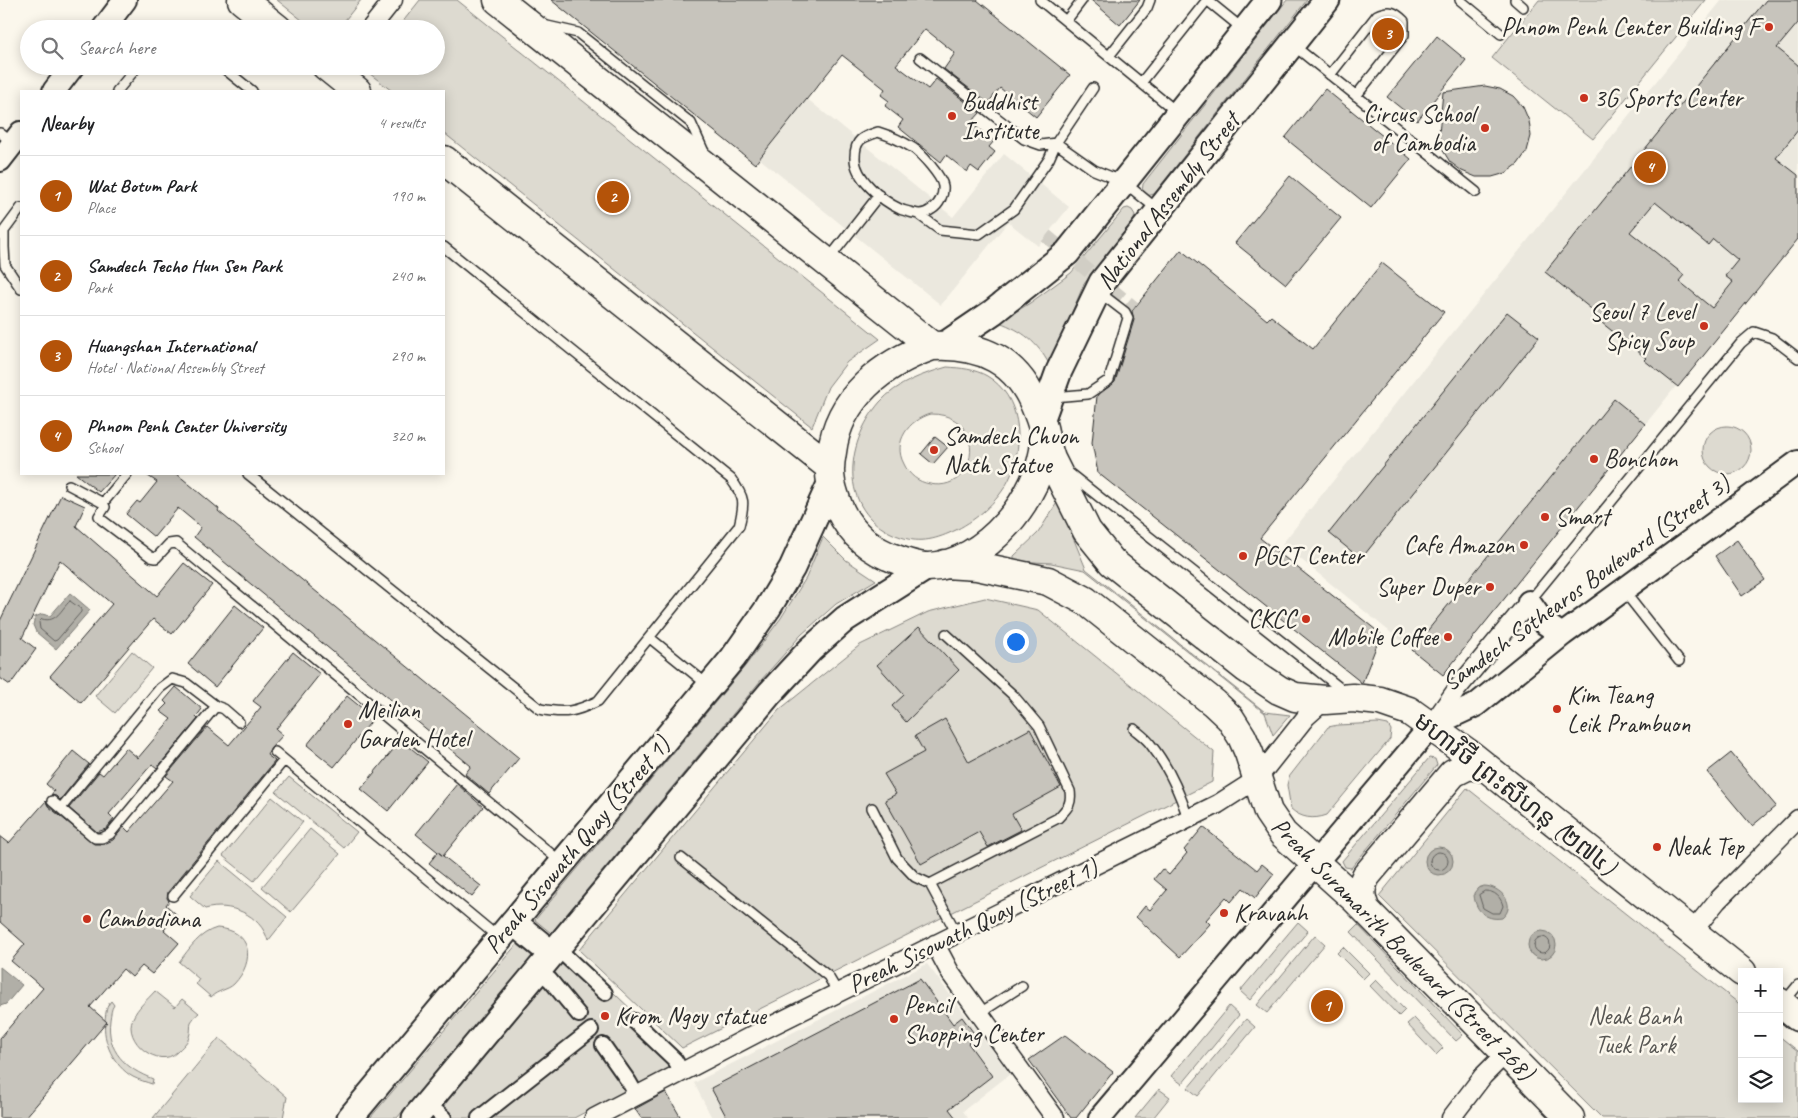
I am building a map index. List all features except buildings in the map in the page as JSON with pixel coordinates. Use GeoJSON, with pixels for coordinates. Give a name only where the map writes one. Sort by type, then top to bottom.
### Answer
{"type":"FeatureCollection","features":[{"type":"Feature","properties":{"kind":"main road"},"geometry":{"type":"LineString","coordinates":[[242,0],[267,20]]}},
{"type":"Feature","properties":{"kind":"main road"},"geometry":{"type":"LineString","coordinates":[[498,0],[826,262],[938,346]]}},
{"type":"Feature","properties":{"kind":"main road","name":"National Assembly Street"},"geometry":{"type":"LineString","coordinates":[[938,346],[993,312],[1067,253],[1269,0]]}},
{"type":"Feature","properties":{"kind":"main road","name":"National Assembly Street"},"geometry":{"type":"LineString","coordinates":[[1047,430],[1059,371],[1102,282],[1327,0]]}},
{"type":"Feature","properties":{"kind":"main road"},"geometry":{"type":"LineString","coordinates":[[340,75],[356,90]]}},
{"type":"Feature","properties":{"kind":"main road"},"geometry":{"type":"LineString","coordinates":[[445,161],[830,475]]}},
{"type":"Feature","properties":{"kind":"main road"},"geometry":{"type":"LineString","coordinates":[[830,475],[833,440],[839,424],[859,392],[876,375],[892,364],[912,353],[938,346]]}},
{"type":"Feature","properties":{"kind":"main road","name":"មហាវិថី ព្រះសីហនុ (២៧៤)"},"geometry":{"type":"LineString","coordinates":[[938,346],[964,347],[986,352],[1006,364],[1022,382],[1034,401],[1047,430],[1087,531],[1112,562],[1279,690],[1295,697],[1325,700],[1353,698],[1380,701],[1408,712],[1431,726],[1738,969]]}},
{"type":"Feature","properties":{"kind":"main road"},"geometry":{"type":"LineString","coordinates":[[936,566],[968,555],[984,545],[1015,514],[1029,494],[1040,470],[1047,430]]}},
{"type":"Feature","properties":{"kind":"main road","name":"Preah Suramarith Boulevard (Street 268)"},"geometry":{"type":"LineString","coordinates":[[830,475],[838,506],[848,525],[864,541],[882,553],[906,563],[936,566],[977,566],[1048,580],[1086,601],[1214,703],[1230,718],[1246,745],[1268,812],[1275,824],[1315,864],[1365,908],[1505,1054],[1570,1118]]}},
{"type":"Feature","properties":{"kind":"main road","name":"Preah Sisowath Quay (Street 1)"},"geometry":{"type":"LineString","coordinates":[[350,1118],[733,658],[768,608],[792,568],[830,475]]}},
{"type":"Feature","properties":{"kind":"main road","name":"Preah Sisowath Quay (Street 1)"},"geometry":{"type":"LineString","coordinates":[[429,1113],[549,957],[770,692],[810,650],[845,619],[936,566]]}},
{"type":"Feature","properties":{"kind":"main road"},"geometry":{"type":"LineString","coordinates":[[1365,908],[1360,896],[1361,887],[1366,876],[1453,773],[1468,765],[1486,768]]}},
{"type":"Feature","properties":{"kind":"main road"},"geometry":{"type":"LineString","coordinates":[[506,930],[549,957]]}},
{"type":"Feature","properties":{"kind":"street"},"geometry":{"type":"LineString","coordinates":[[110,20],[125,0]]}},
{"type":"Feature","properties":{"kind":"street"},"geometry":{"type":"LineString","coordinates":[[377,20],[393,0]]}},
{"type":"Feature","properties":{"kind":"street"},"geometry":{"type":"LineString","coordinates":[[55,90],[66,75]]}},
{"type":"Feature","properties":{"kind":"street","name":"Samdech Sothearos Boulevard (Street 3)"},"geometry":{"type":"LineString","coordinates":[[1100,1118],[1431,726],[1476,704],[1562,635],[1798,462]]}},
{"type":"Feature","properties":{"kind":"street"},"geometry":{"type":"LineString","coordinates":[[1431,726],[1457,689],[1529,602],[1543,622],[1562,635]]}},
{"type":"Feature","properties":{"kind":"street","name":"Preah Sisowath Quay (Street 1)"},"geometry":{"type":"LineString","coordinates":[[594,1118],[935,944],[1218,804],[1258,779],[1306,717],[1325,700]]}},
{"type":"Feature","properties":{"kind":"street"},"geometry":{"type":"LineString","coordinates":[[1692,932],[1717,901],[1798,819]]}},
{"type":"Feature","properties":{"kind":"street"},"geometry":{"type":"LineString","coordinates":[[935,944],[951,974],[1055,1118]]}},
{"type":"Feature","properties":{"kind":"street"},"geometry":{"type":"LineString","coordinates":[[549,957],[605,993]]}},
{"type":"Feature","properties":{"kind":"street"},"geometry":{"type":"LineString","coordinates":[[549,957],[550,980],[579,1015]]}},
{"type":"Feature","properties":{"kind":"street"},"geometry":{"type":"LineString","coordinates":[[634,1021],[675,1060],[682,1072]]}},
{"type":"Feature","properties":{"kind":"street"},"geometry":{"type":"LineString","coordinates":[[479,1118],[591,1030]]}},
{"type":"Feature","properties":{"kind":"street"},"geometry":{"type":"LineString","coordinates":[[602,1045],[637,1096]]}},
{"type":"Feature","properties":{"kind":"street"},"geometry":{"type":"LineString","coordinates":[[1451,1118],[1483,1076],[1505,1054]]}},
{"type":"Feature","properties":{"kind":"lane"},"geometry":{"type":"LineString","coordinates":[[1040,0],[1178,113]]}},
{"type":"Feature","properties":{"kind":"lane"},"geometry":{"type":"LineString","coordinates":[[1066,21],[1082,0]]}},
{"type":"Feature","properties":{"kind":"lane"},"geometry":{"type":"LineString","coordinates":[[1109,56],[1148,8],[1150,0]]}},
{"type":"Feature","properties":{"kind":"lane"},"geometry":{"type":"LineString","coordinates":[[1141,83],[1207,0],[1244,30]]}},
{"type":"Feature","properties":{"kind":"lane"},"geometry":{"type":"LineString","coordinates":[[1460,0],[1501,34]]}},
{"type":"Feature","properties":{"kind":"lane"},"geometry":{"type":"LineString","coordinates":[[1514,0],[1523,7]]}},
{"type":"Feature","properties":{"kind":"lane"},"geometry":{"type":"LineString","coordinates":[[1330,75],[1377,15],[1392,11],[1398,15],[1404,21],[1404,35],[1356,96]]}},
{"type":"Feature","properties":{"kind":"lane"},"geometry":{"type":"LineString","coordinates":[[1292,44],[1476,192]]}},
{"type":"Feature","properties":{"kind":"lane"},"geometry":{"type":"LineString","coordinates":[[920,58],[1024,140],[1041,144],[1056,143],[1094,170],[1124,182],[1159,211]]}},
{"type":"Feature","properties":{"kind":"lane"},"geometry":{"type":"LineString","coordinates":[[118,90],[130,75]]}},
{"type":"Feature","properties":{"kind":"lane"},"geometry":{"type":"LineString","coordinates":[[232,75],[251,90]]}},
{"type":"Feature","properties":{"kind":"lane"},"geometry":{"type":"LineString","coordinates":[[918,214],[930,211],[942,198],[943,186],[932,167],[915,149],[892,136],[878,132],[864,136],[857,143],[854,166],[864,180],[879,195],[900,209],[918,214],[940,230],[979,234],[1014,209],[1049,159],[1056,143],[1093,88]]}},
{"type":"Feature","properties":{"kind":"lane"},"geometry":{"type":"LineString","coordinates":[[826,262],[879,195]]}},
{"type":"Feature","properties":{"kind":"lane"},"geometry":{"type":"LineString","coordinates":[[20,209],[4,231],[4,248],[5,266],[20,288]]}},
{"type":"Feature","properties":{"kind":"lane"},"geometry":{"type":"LineString","coordinates":[[249,475],[540,709],[559,713],[578,710],[598,701],[739,526],[743,510],[742,494],[731,479],[445,248]]}},
{"type":"Feature","properties":{"kind":"lane"},"geometry":{"type":"LineString","coordinates":[[1098,291],[1125,312],[1128,318],[1109,380],[1088,394],[1047,430],[1353,698]]}},
{"type":"Feature","properties":{"kind":"lane"},"geometry":{"type":"LineString","coordinates":[[1529,602],[1741,343],[1754,332],[1772,338],[1798,358]]}},
{"type":"Feature","properties":{"kind":"lane"},"geometry":{"type":"LineString","coordinates":[[103,503],[126,475]]}},
{"type":"Feature","properties":{"kind":"lane"},"geometry":{"type":"LineString","coordinates":[[69,485],[103,503],[105,507],[99,516],[102,520],[151,557],[156,558],[169,544],[176,543],[562,863]]}},
{"type":"Feature","properties":{"kind":"lane"},"geometry":{"type":"LineString","coordinates":[[1623,590],[1678,661]]}},
{"type":"Feature","properties":{"kind":"lane"},"geometry":{"type":"LineString","coordinates":[[930,884],[1058,818],[1067,809],[1071,800],[1070,791],[1039,726],[1013,695],[946,634]]}},
{"type":"Feature","properties":{"kind":"lane"},"geometry":{"type":"LineString","coordinates":[[650,638],[709,687]]}},
{"type":"Feature","properties":{"kind":"lane"},"geometry":{"type":"LineString","coordinates":[[60,808],[160,688],[172,680],[186,683],[216,706],[224,709],[239,722]]}},
{"type":"Feature","properties":{"kind":"lane"},"geometry":{"type":"LineString","coordinates":[[52,801],[95,838],[102,838],[110,834],[216,706]]}},
{"type":"Feature","properties":{"kind":"lane"},"geometry":{"type":"LineString","coordinates":[[1134,729],[1150,744],[1163,762],[1183,803],[1188,818]]}},
{"type":"Feature","properties":{"kind":"lane"},"geometry":{"type":"LineString","coordinates":[[275,752],[506,930]]}},
{"type":"Feature","properties":{"kind":"lane"},"geometry":{"type":"LineString","coordinates":[[172,896],[284,760]]}},
{"type":"Feature","properties":{"kind":"lane"},"geometry":{"type":"LineString","coordinates":[[872,808],[897,858],[914,877],[930,884],[957,934]]}},
{"type":"Feature","properties":{"kind":"lane"},"geometry":{"type":"LineString","coordinates":[[681,858],[828,976],[838,993]]}},
{"type":"Feature","properties":{"kind":"lane"},"geometry":{"type":"LineString","coordinates":[[980,1013],[1022,986]]}},
{"type":"Feature","properties":{"kind":"shaded area"},"geometry":{"type":"Polygon","coordinates":[[[563,0],[685,0],[953,217],[1004,154],[1069,207],[1038,246],[1008,222],[941,305],[563,0]]]}},
{"type":"Feature","properties":{"kind":"shaded area"},"geometry":{"type":"Polygon","coordinates":[[[1722,0],[1798,0],[1798,235],[1443,675],[1282,544],[1722,0]]]}},
{"type":"Feature","properties":{"kind":"shaded area","name":"Pencil Shopping Center"},"geometry":{"type":"Polygon","coordinates":[[[927,964],[1010,1074],[963,1111],[968,1118],[712,1118],[694,1083],[927,964]]]}},
{"type":"Feature","properties":{"kind":"green space"},"geometry":{"type":"Polygon","coordinates":[[[277,0],[361,0],[345,20],[302,20],[277,0]]]}},
{"type":"Feature","properties":{"kind":"green space"},"geometry":{"type":"Polygon","coordinates":[[[420,0],[457,0],[880,339],[847,362],[828,387],[812,427],[445,134],[445,90],[391,90],[371,75],[445,75],[445,20],[404,20],[420,0]]]}},
{"type":"Feature","properties":{"kind":"green space"},"geometry":{"type":"Polygon","coordinates":[[[1287,0],[1307,0],[1154,194],[1147,196],[1142,192],[1143,184],[1287,0]]]}},
{"type":"Feature","properties":{"kind":"green space","name":"3G Sports Center"},"geometry":{"type":"Polygon","coordinates":[[[1539,0],[1706,0],[1593,139],[1492,58],[1539,0]]]}},
{"type":"Feature","properties":{"kind":"green space"},"geometry":{"type":"Polygon","coordinates":[[[1128,208],[1135,215],[1134,219],[1084,284],[1052,364],[1049,364],[1034,343],[1022,333],[999,322],[1030,303],[1071,273],[1124,209],[1128,208]]]}},
{"type":"Feature","properties":{"kind":"green space"},"geometry":{"type":"Polygon","coordinates":[[[947,367],[973,370],[987,376],[1007,395],[1017,421],[1018,448],[1015,462],[1007,484],[981,514],[965,525],[942,536],[929,540],[908,539],[880,527],[866,513],[857,496],[853,478],[854,458],[859,438],[868,419],[887,395],[902,384],[947,367]],[[930,414],[922,417],[909,427],[901,440],[901,456],[906,468],[911,475],[922,482],[946,484],[959,477],[967,466],[971,452],[969,438],[962,426],[949,417],[930,414]]]}},
{"type":"Feature","properties":{"kind":"green space"},"geometry":{"type":"Polygon","coordinates":[[[1727,426],[1736,428],[1744,433],[1749,441],[1751,450],[1749,459],[1744,467],[1736,472],[1727,474],[1718,472],[1710,467],[1705,459],[1703,450],[1705,441],[1710,433],[1718,428],[1727,426]]]}},
{"type":"Feature","properties":{"kind":"green space"},"geometry":{"type":"Polygon","coordinates":[[[1058,501],[1064,502],[1072,535],[1086,569],[1265,712],[1290,715],[1273,735],[1265,713],[1085,570],[1051,563],[1017,561],[1014,559],[1014,556],[1038,533],[1058,501]]]}},
{"type":"Feature","properties":{"kind":"green space"},"geometry":{"type":"Polygon","coordinates":[[[823,537],[846,560],[876,580],[836,604],[801,635],[762,679],[551,933],[535,920],[746,665],[781,618],[806,578],[823,537]]]}},
{"type":"Feature","properties":{"kind":"green space"},"geometry":{"type":"Polygon","coordinates":[[[985,598],[1038,610],[1214,752],[1212,782],[682,1048],[579,950],[779,710],[860,645],[928,612],[985,598]]]}},
{"type":"Feature","properties":{"kind":"green space"},"geometry":{"type":"Polygon","coordinates":[[[132,651],[152,668],[115,713],[95,696],[132,651]]]}},
{"type":"Feature","properties":{"kind":"green space"},"geometry":{"type":"Polygon","coordinates":[[[1378,723],[1388,725],[1391,730],[1390,739],[1327,815],[1308,817],[1291,809],[1287,785],[1289,777],[1328,727],[1378,723]]]}},
{"type":"Feature","properties":{"kind":"green space"},"geometry":{"type":"Polygon","coordinates":[[[1429,758],[1435,759],[1437,765],[1351,868],[1345,867],[1342,861],[1429,758]]]}},
{"type":"Feature","properties":{"kind":"green space"},"geometry":{"type":"Polygon","coordinates":[[[289,777],[357,832],[344,848],[276,792],[289,777]]]}},
{"type":"Feature","properties":{"kind":"green space","name":"Neak Banh Tuek Park"},"geometry":{"type":"Polygon","coordinates":[[[1467,788],[1738,1003],[1738,1103],[1783,1103],[1783,1039],[1798,1051],[1798,1118],[1602,1118],[1379,896],[1467,788]]]}},
{"type":"Feature","properties":{"kind":"green space"},"geometry":{"type":"Polygon","coordinates":[[[272,797],[303,822],[254,881],[223,856],[272,797]]]}},
{"type":"Feature","properties":{"kind":"green space"},"geometry":{"type":"Polygon","coordinates":[[[310,829],[340,854],[291,912],[262,887],[310,829]]]}},
{"type":"Feature","properties":{"kind":"green space"},"geometry":{"type":"Polygon","coordinates":[[[219,861],[287,917],[268,941],[259,924],[243,912],[224,907],[205,909],[190,896],[219,861]]]}},
{"type":"Feature","properties":{"kind":"green space"},"geometry":{"type":"Polygon","coordinates":[[[1298,922],[1308,931],[1250,1000],[1240,991],[1298,922]]]}},
{"type":"Feature","properties":{"kind":"green space"},"geometry":{"type":"Polygon","coordinates":[[[1358,925],[1463,1035],[1456,1041],[1351,932],[1358,925]]]}},
{"type":"Feature","properties":{"kind":"green space"},"geometry":{"type":"Polygon","coordinates":[[[217,928],[238,934],[244,941],[248,957],[246,966],[234,984],[211,997],[196,984],[199,979],[179,962],[200,937],[217,928]]]}},
{"type":"Feature","properties":{"kind":"green space"},"geometry":{"type":"Polygon","coordinates":[[[1315,935],[1325,944],[1267,1013],[1257,1005],[1315,935]]]}},
{"type":"Feature","properties":{"kind":"green space"},"geometry":{"type":"Polygon","coordinates":[[[517,944],[533,957],[397,1118],[370,1118],[517,944]]]}},
{"type":"Feature","properties":{"kind":"green space"},"geometry":{"type":"Polygon","coordinates":[[[1343,947],[1369,973],[1363,979],[1337,953],[1343,947]]]}},
{"type":"Feature","properties":{"kind":"green space"},"geometry":{"type":"Polygon","coordinates":[[[569,950],[684,1060],[574,1118],[426,1118],[569,950]]]}},
{"type":"Feature","properties":{"kind":"green space"},"geometry":{"type":"Polygon","coordinates":[[[1376,980],[1405,1010],[1399,1016],[1370,986],[1376,980]]]}},
{"type":"Feature","properties":{"kind":"green space"},"geometry":{"type":"Polygon","coordinates":[[[155,991],[175,1007],[182,999],[199,1013],[191,1022],[187,1041],[177,1052],[169,1057],[161,1058],[144,1050],[137,1044],[131,1027],[135,1014],[155,991]]]}},
{"type":"Feature","properties":{"kind":"green space"},"geometry":{"type":"Polygon","coordinates":[[[111,1001],[114,1005],[110,1020],[110,1031],[111,1041],[115,1050],[126,1064],[153,1079],[152,1084],[135,1078],[126,1072],[120,1067],[111,1053],[105,1037],[105,1020],[106,1010],[111,1001]]]}},
{"type":"Feature","properties":{"kind":"green space"},"geometry":{"type":"Polygon","coordinates":[[[1229,1006],[1239,1015],[1182,1084],[1171,1076],[1229,1006]]]}},
{"type":"Feature","properties":{"kind":"green space"},"geometry":{"type":"Polygon","coordinates":[[[1414,1018],[1443,1048],[1436,1055],[1407,1024],[1414,1018]]]}},
{"type":"Feature","properties":{"kind":"green space"},"geometry":{"type":"Polygon","coordinates":[[[1246,1019],[1255,1027],[1198,1096],[1188,1088],[1246,1019]]]}},
{"type":"Feature","properties":{"kind":"green space"},"geometry":{"type":"Polygon","coordinates":[[[219,1038],[287,1097],[283,1118],[153,1118],[219,1038]]]}},
{"type":"Feature","properties":{"kind":"green space"},"geometry":{"type":"Polygon","coordinates":[[[1159,1089],[1170,1097],[1153,1118],[1135,1118],[1159,1089]]]}},
{"type":"Feature","properties":{"kind":"water"},"geometry":{"type":"Polygon","coordinates":[[[70,593],[90,610],[56,649],[36,632],[33,625],[35,617],[42,614],[50,616],[70,593]]]}},
{"type":"Feature","properties":{"kind":"water"},"geometry":{"type":"Polygon","coordinates":[[[1439,847],[1449,851],[1453,861],[1449,871],[1439,875],[1429,871],[1425,861],[1429,851],[1439,847]]]}},
{"type":"Feature","properties":{"kind":"water"},"geometry":{"type":"Polygon","coordinates":[[[1484,886],[1496,889],[1508,902],[1508,908],[1502,918],[1490,918],[1478,909],[1474,893],[1478,888],[1484,886]]]}},
{"type":"Feature","properties":{"kind":"water"},"geometry":{"type":"Polygon","coordinates":[[[1542,931],[1552,935],[1556,945],[1552,955],[1542,959],[1532,955],[1528,945],[1532,935],[1542,931]]]}},
{"type":"Feature","properties":{"kind":"water"},"geometry":{"type":"Polygon","coordinates":[[[0,967],[22,985],[6,1004],[0,1006],[0,967]]]}},
{"type":"Feature","properties":{"kind":"tunnel"},"geometry":{"type":"LineString","coordinates":[[1046,236],[1134,308]]}},
{"type":"Feature","properties":{"kind":"place","name":"Phnom Penh Center Building F"},"geometry":{"type":"Point","coordinates":[1769,27]}},
{"type":"Feature","properties":{"kind":"place","name":"Huangshan International"},"geometry":{"type":"Point","coordinates":[1388,34]}},
{"type":"Feature","properties":{"kind":"place","name":"3G Sports Center"},"geometry":{"type":"Point","coordinates":[1584,98]}},
{"type":"Feature","properties":{"kind":"place","name":"Buddhist Institute"},"geometry":{"type":"Point","coordinates":[952,116]}},
{"type":"Feature","properties":{"kind":"place","name":"Circus School of Cambodia"},"geometry":{"type":"Point","coordinates":[1485,128]}},
{"type":"Feature","properties":{"kind":"place","name":"Phnom Penh Center University"},"geometry":{"type":"Point","coordinates":[1650,167]}},
{"type":"Feature","properties":{"kind":"place","name":"Samdech Techo Hun Sen Park"},"geometry":{"type":"Point","coordinates":[613,197]}},
{"type":"Feature","properties":{"kind":"place","name":"Seoul 7 Level Spicy Soup"},"geometry":{"type":"Point","coordinates":[1704,326]}},
{"type":"Feature","properties":{"kind":"place","name":"Samdech Chuon Nath Statue"},"geometry":{"type":"Point","coordinates":[934,450]}},
{"type":"Feature","properties":{"kind":"place","name":"Bonchon"},"geometry":{"type":"Point","coordinates":[1594,459]}},
{"type":"Feature","properties":{"kind":"place","name":"Smart"},"geometry":{"type":"Point","coordinates":[1545,517]}},
{"type":"Feature","properties":{"kind":"place","name":"Cafe Amazon"},"geometry":{"type":"Point","coordinates":[1524,545]}},
{"type":"Feature","properties":{"kind":"place","name":"PGCT Center"},"geometry":{"type":"Point","coordinates":[1243,556]}},
{"type":"Feature","properties":{"kind":"place","name":"Super Duper"},"geometry":{"type":"Point","coordinates":[1490,587]}},
{"type":"Feature","properties":{"kind":"place","name":"CKCC"},"geometry":{"type":"Point","coordinates":[1306,619]}},
{"type":"Feature","properties":{"kind":"place","name":"Mobile Coffee"},"geometry":{"type":"Point","coordinates":[1448,637]}},
{"type":"Feature","properties":{"kind":"place","name":"Kim Teang Leik Prambuon"},"geometry":{"type":"Point","coordinates":[1557,709]}},
{"type":"Feature","properties":{"kind":"place","name":"Meilian Garden Hotel"},"geometry":{"type":"Point","coordinates":[348,724]}},
{"type":"Feature","properties":{"kind":"place","name":"Neak Tep"},"geometry":{"type":"Point","coordinates":[1657,847]}},
{"type":"Feature","properties":{"kind":"place","name":"Kravanh"},"geometry":{"type":"Point","coordinates":[1224,913]}},
{"type":"Feature","properties":{"kind":"place","name":"Cambodiana"},"geometry":{"type":"Point","coordinates":[87,919]}},
{"type":"Feature","properties":{"kind":"place","name":"Wat Botum Park"},"geometry":{"type":"Point","coordinates":[1327,1006]}},
{"type":"Feature","properties":{"kind":"place","name":"Krom Ngoy statue"},"geometry":{"type":"Point","coordinates":[605,1016]}},
{"type":"Feature","properties":{"kind":"place","name":"Pencil Shopping Center"},"geometry":{"type":"Point","coordinates":[894,1019]}}]}
